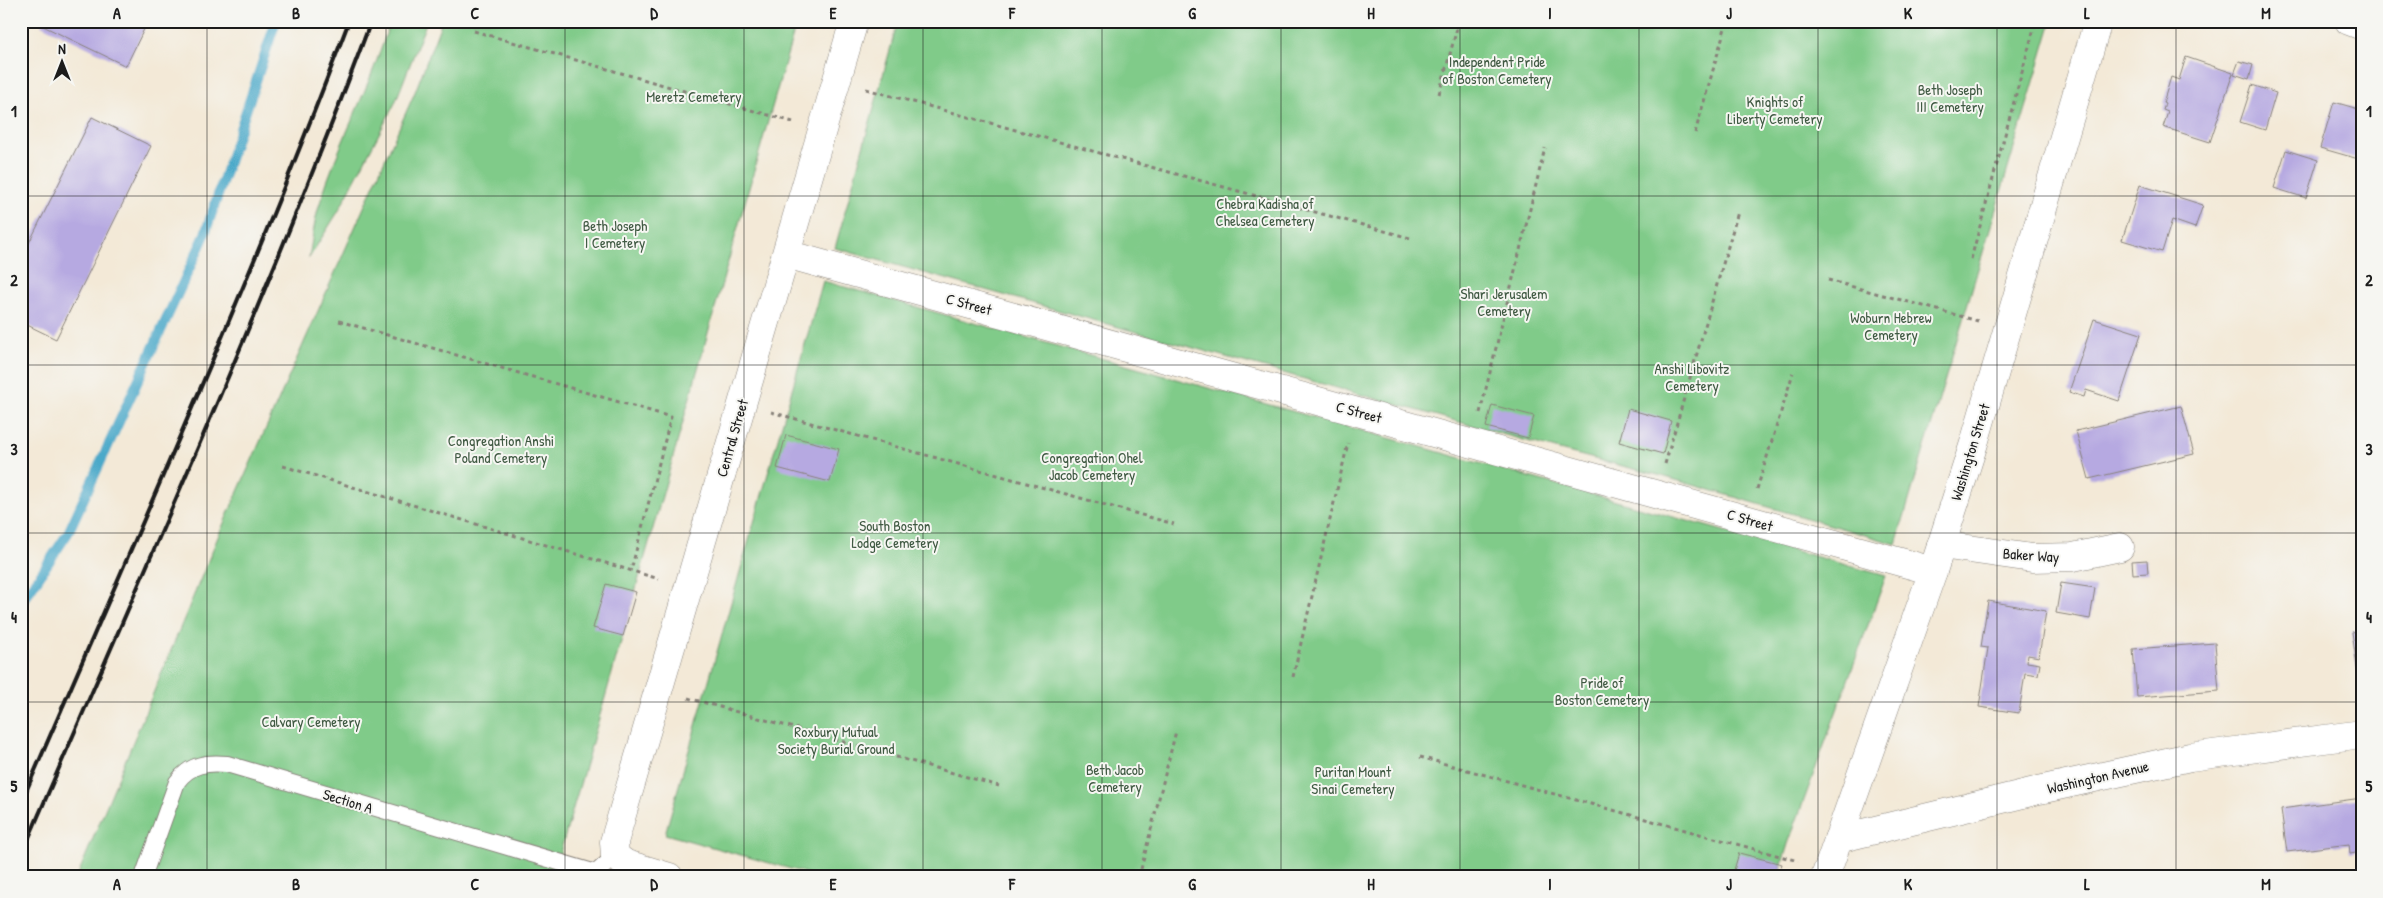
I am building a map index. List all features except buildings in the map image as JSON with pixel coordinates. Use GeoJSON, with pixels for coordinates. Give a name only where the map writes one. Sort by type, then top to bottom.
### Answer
{"type":"FeatureCollection","features":[{"type":"Feature","properties":{"kind":"street","name":"Central Street"},"geometry":{"type":"LineString","coordinates":[[602,868],[614,842],[854,21]]}},
{"type":"Feature","properties":{"kind":"street","name":"Washington Street"},"geometry":{"type":"LineString","coordinates":[[1827,873],[1941,546],[2008,329],[2098,21]]}},
{"type":"Feature","properties":{"kind":"street"},"geometry":{"type":"LineString","coordinates":[[2349,21],[2362,26]]}},
{"type":"Feature","properties":{"kind":"street","name":"C Street"},"geometry":{"type":"LineString","coordinates":[[786,254],[1933,571]]}},
{"type":"Feature","properties":{"kind":"street","name":"Baker Way"},"geometry":{"type":"LineString","coordinates":[[1941,546],[2032,558],[2073,557],[2120,547]]}},
{"type":"Feature","properties":{"kind":"street","name":"Washington Avenue"},"geometry":{"type":"LineString","coordinates":[[1838,839],[2039,790],[2190,757],[2362,734]]}},
{"type":"Feature","properties":{"kind":"street"},"geometry":{"type":"LineString","coordinates":[[602,868],[626,864],[670,877]]}},
{"type":"Feature","properties":{"kind":"lane","name":"Section A"},"geometry":{"type":"LineString","coordinates":[[143,877],[177,782],[185,771],[212,762],[228,764],[602,868]]}},
{"type":"Feature","properties":{"kind":"path"},"geometry":{"type":"LineString","coordinates":[[1439,94],[1459,21]]}},
{"type":"Feature","properties":{"kind":"path"},"geometry":{"type":"LineString","coordinates":[[1695,133],[1727,21]]}},
{"type":"Feature","properties":{"kind":"path"},"geometry":{"type":"LineString","coordinates":[[1971,259],[2036,21]]}},
{"type":"Feature","properties":{"kind":"path"},"geometry":{"type":"LineString","coordinates":[[474,31],[822,130]]}},
{"type":"Feature","properties":{"kind":"path"},"geometry":{"type":"LineString","coordinates":[[836,81],[1410,238]]}},
{"type":"Feature","properties":{"kind":"path"},"geometry":{"type":"LineString","coordinates":[[1472,443],[1545,148]]}},
{"type":"Feature","properties":{"kind":"path"},"geometry":{"type":"LineString","coordinates":[[1657,494],[1738,212]]}},
{"type":"Feature","properties":{"kind":"path"},"geometry":{"type":"LineString","coordinates":[[1828,280],[2008,329]]}},
{"type":"Feature","properties":{"kind":"path"},"geometry":{"type":"LineString","coordinates":[[339,322],[672,417],[631,570]]}},
{"type":"Feature","properties":{"kind":"path"},"geometry":{"type":"LineString","coordinates":[[1754,499],[1793,374]]}},
{"type":"Feature","properties":{"kind":"path"},"geometry":{"type":"LineString","coordinates":[[742,404],[1174,524]]}},
{"type":"Feature","properties":{"kind":"path"},"geometry":{"type":"LineString","coordinates":[[1293,676],[1356,411]]}},
{"type":"Feature","properties":{"kind":"path"},"geometry":{"type":"LineString","coordinates":[[283,466],[688,588]]}},
{"type":"Feature","properties":{"kind":"path"},"geometry":{"type":"LineString","coordinates":[[658,689],[999,786]]}},
{"type":"Feature","properties":{"kind":"path"},"geometry":{"type":"LineString","coordinates":[[1140,877],[1176,731]]}},
{"type":"Feature","properties":{"kind":"path"},"geometry":{"type":"LineString","coordinates":[[1420,757],[1827,873]]}},
{"type":"Feature","properties":{"kind":"green space"},"geometry":{"type":"Polygon","coordinates":[[[390,21],[427,21],[395,103],[338,212],[309,258],[316,218],[327,182],[383,45],[390,21]]]}},
{"type":"Feature","properties":{"kind":"green space"},"geometry":{"type":"Polygon","coordinates":[[[442,21],[797,21],[553,877],[77,877],[220,532],[415,92],[442,21]]]}},
{"type":"Feature","properties":{"kind":"green space"},"geometry":{"type":"Polygon","coordinates":[[[898,21],[2052,21],[1896,544],[1662,476],[1563,451],[835,248],[898,21]]]}},
{"type":"Feature","properties":{"kind":"green space"},"geometry":{"type":"Polygon","coordinates":[[[823,281],[1886,576],[1788,844],[1778,877],[820,877],[665,834],[823,281]]]}},
{"type":"Feature","properties":{"kind":"waterway"},"geometry":{"type":"LineString","coordinates":[[21,604],[68,533],[204,237],[276,21]]}},
{"type":"Feature","properties":{"kind":"railway"},"geometry":{"type":"LineString","coordinates":[[21,803],[231,316],[349,21]]}},
{"type":"Feature","properties":{"kind":"railway"},"geometry":{"type":"LineString","coordinates":[[21,856],[245,337],[371,21]]}},
{"type":"Feature","properties":{"kind":"park label","name":"Independent Pride of Boston Cemetery"},"geometry":{"type":"Point","coordinates":[1497,70]}},
{"type":"Feature","properties":{"kind":"park label","name":"Meretz Cemetery"},"geometry":{"type":"Point","coordinates":[694,96]}},
{"type":"Feature","properties":{"kind":"park label","name":"Beth Joseph III Cemetery"},"geometry":{"type":"Point","coordinates":[1950,98]}},
{"type":"Feature","properties":{"kind":"park label","name":"Knights of Liberty Cemetery"},"geometry":{"type":"Point","coordinates":[1775,110]}},
{"type":"Feature","properties":{"kind":"park label","name":"Chebra Kadisha of Chelsea Cemetery"},"geometry":{"type":"Point","coordinates":[1265,212]}},
{"type":"Feature","properties":{"kind":"park label","name":"Beth Joseph I Cemetery"},"geometry":{"type":"Point","coordinates":[615,234]}},
{"type":"Feature","properties":{"kind":"park label","name":"Shari Jerusalem Cemetery"},"geometry":{"type":"Point","coordinates":[1504,302]}},
{"type":"Feature","properties":{"kind":"park label","name":"Woburn Hebrew Cemetery"},"geometry":{"type":"Point","coordinates":[1891,326]}},
{"type":"Feature","properties":{"kind":"park label","name":"Anshi Libovitz Cemetery"},"geometry":{"type":"Point","coordinates":[1692,376]}},
{"type":"Feature","properties":{"kind":"park label","name":"Congregation Anshi Poland Cemetery"},"geometry":{"type":"Point","coordinates":[501,448]}},
{"type":"Feature","properties":{"kind":"park label","name":"Congregation Ohel Jacob Cemetery"},"geometry":{"type":"Point","coordinates":[1092,466]}},
{"type":"Feature","properties":{"kind":"park label","name":"South Boston Lodge Cemetery"},"geometry":{"type":"Point","coordinates":[895,534]}},
{"type":"Feature","properties":{"kind":"park label","name":"Pride of Boston Cemetery"},"geometry":{"type":"Point","coordinates":[1602,690]}},
{"type":"Feature","properties":{"kind":"park label","name":"Calvary Cemetery"},"geometry":{"type":"Point","coordinates":[311,721]}},
{"type":"Feature","properties":{"kind":"park label","name":"Roxbury Mutual Society Burial Ground"},"geometry":{"type":"Point","coordinates":[836,740]}},
{"type":"Feature","properties":{"kind":"park label","name":"Beth Jacob Cemetery"},"geometry":{"type":"Point","coordinates":[1115,778]}},
{"type":"Feature","properties":{"kind":"park label","name":"Puritan Mount Sinai Cemetery"},"geometry":{"type":"Point","coordinates":[1353,780]}}]}
